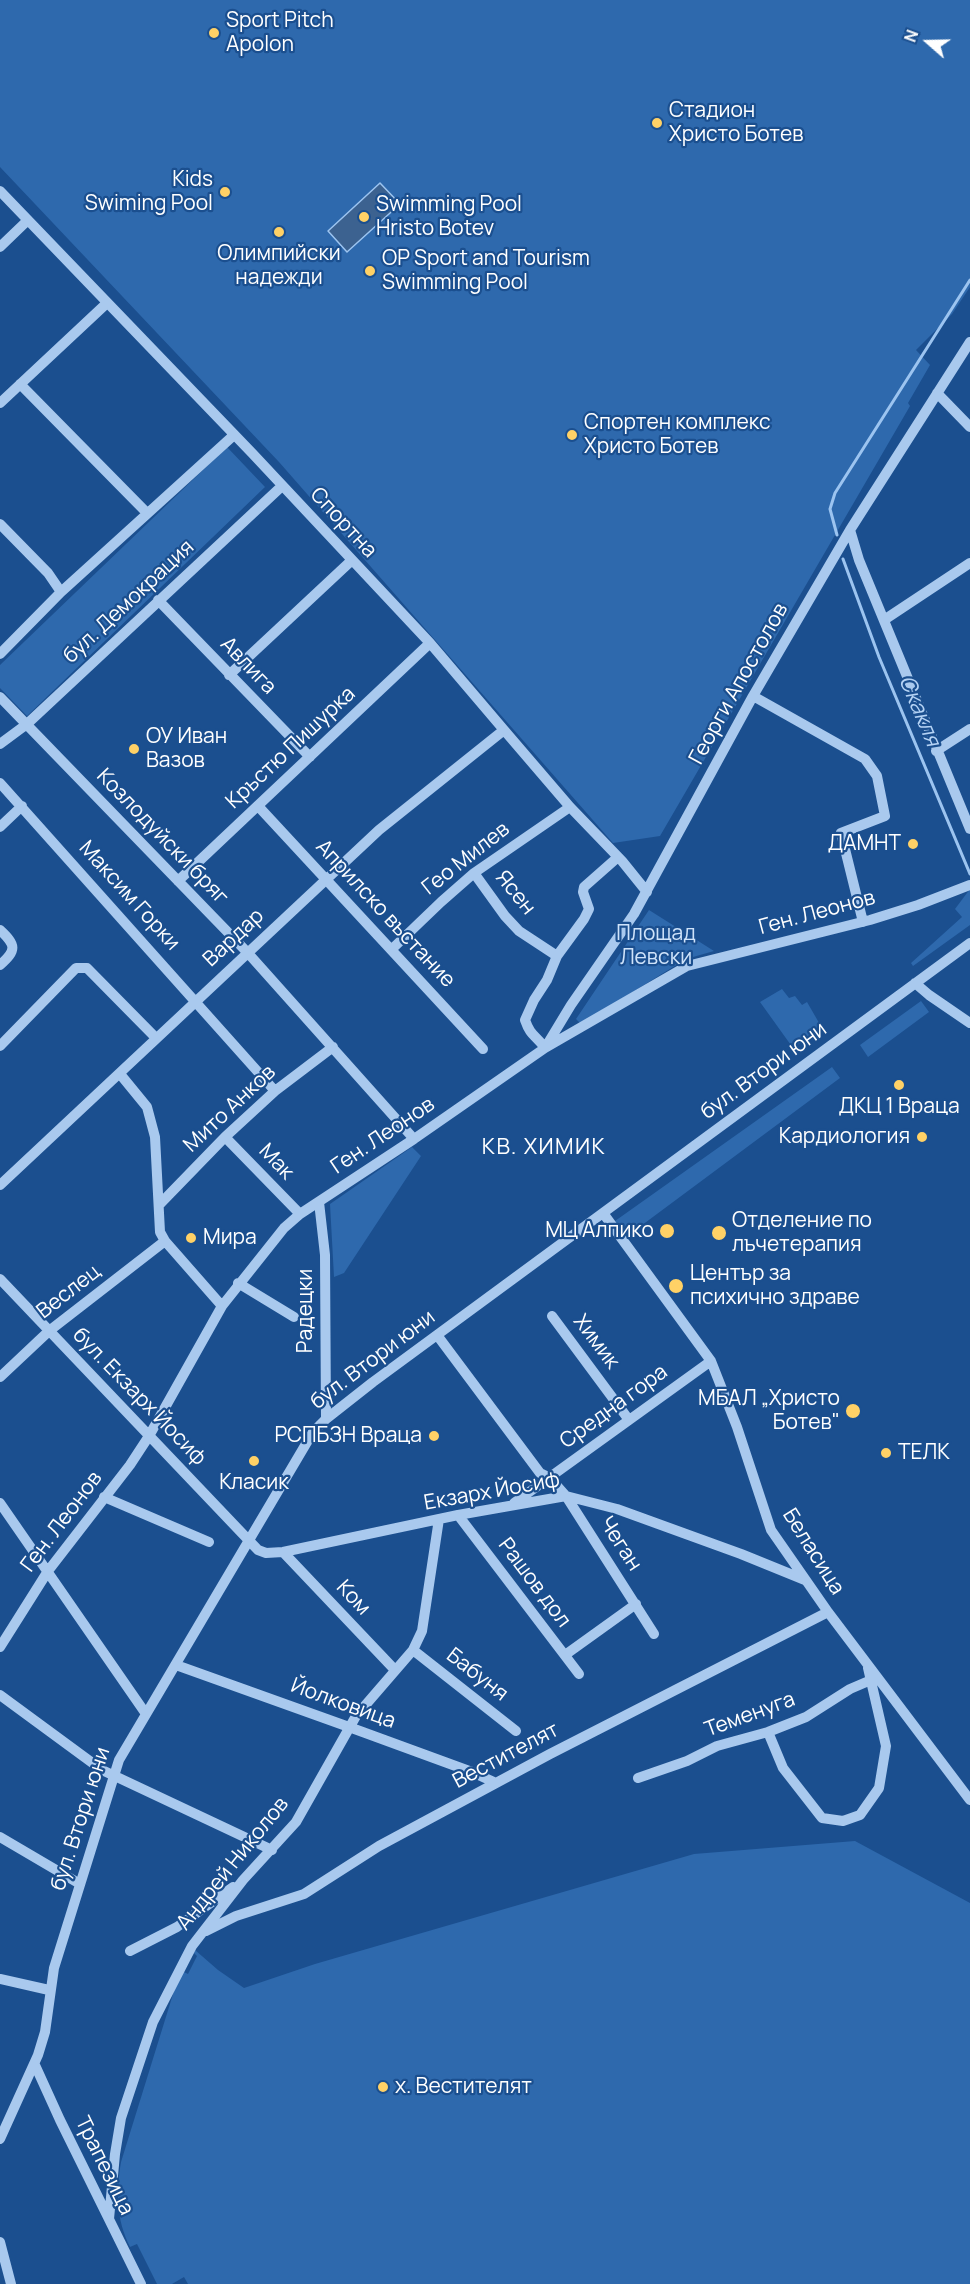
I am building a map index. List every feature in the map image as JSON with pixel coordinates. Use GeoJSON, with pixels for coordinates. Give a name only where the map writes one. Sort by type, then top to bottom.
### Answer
{"type":"FeatureCollection","features":[{"type":"Feature","properties":{"kind":"street","name":"Спортна"},"geometry":{"type":"LineString","coordinates":[[0,192],[430,643],[570,807],[618,857],[647,892]]}},
{"type":"Feature","properties":{"kind":"street"},"geometry":{"type":"LineString","coordinates":[[0,247],[28,220]]}},
{"type":"Feature","properties":{"kind":"street"},"geometry":{"type":"LineString","coordinates":[[0,403],[107,303]]}},
{"type":"Feature","properties":{"kind":"street","name":"Георги Апостолов"},"geometry":{"type":"LineString","coordinates":[[545,1048],[647,892],[753,696],[850,530],[970,342]]}},
{"type":"Feature","properties":{"kind":"street"},"geometry":{"type":"LineString","coordinates":[[20,384],[147,513]]}},
{"type":"Feature","properties":{"kind":"street"},"geometry":{"type":"LineString","coordinates":[[937,393],[970,427]]}},
{"type":"Feature","properties":{"kind":"street"},"geometry":{"type":"LineString","coordinates":[[0,654],[61,592],[234,435]]}},
{"type":"Feature","properties":{"kind":"street","name":"бул. Демокрация"},"geometry":{"type":"LineString","coordinates":[[0,744],[27,724],[282,486]]}},
{"type":"Feature","properties":{"kind":"street"},"geometry":{"type":"LineString","coordinates":[[0,524],[48,573],[61,592]]}},
{"type":"Feature","properties":{"kind":"street"},"geometry":{"type":"LineString","coordinates":[[850,530],[859,560],[970,829]]}},
{"type":"Feature","properties":{"kind":"street"},"geometry":{"type":"LineString","coordinates":[[229,675],[351,561]]}},
{"type":"Feature","properties":{"kind":"street"},"geometry":{"type":"LineString","coordinates":[[884,620],[970,563]]}},
{"type":"Feature","properties":{"kind":"street","name":"Авлига"},"geometry":{"type":"LineString","coordinates":[[158,600],[310,758]]}},
{"type":"Feature","properties":{"kind":"street","name":"Кръстю Пишурка"},"geometry":{"type":"LineString","coordinates":[[178,881],[430,643]]}},
{"type":"Feature","properties":{"kind":"street"},"geometry":{"type":"LineString","coordinates":[[753,696],[865,759],[877,776],[885,816],[841,833],[863,922]]}},
{"type":"Feature","properties":{"kind":"street","name":"Козлодуйски бряг"},"geometry":{"type":"LineString","coordinates":[[0,697],[247,952],[414,1139]]}},
{"type":"Feature","properties":{"kind":"street"},"geometry":{"type":"LineString","coordinates":[[936,751],[970,729]]}},
{"type":"Feature","properties":{"kind":"street","name":"Вардар"},"geometry":{"type":"LineString","coordinates":[[0,1185],[325,879],[380,830],[504,730]]}},
{"type":"Feature","properties":{"kind":"street","name":"Максим Горки"},"geometry":{"type":"LineString","coordinates":[[0,783],[275,1091]]}},
{"type":"Feature","properties":{"kind":"street"},"geometry":{"type":"LineString","coordinates":[[0,827],[22,806]]}},
{"type":"Feature","properties":{"kind":"street","name":"Априлско въстание"},"geometry":{"type":"LineString","coordinates":[[258,806],[483,1049]]}},
{"type":"Feature","properties":{"kind":"street","name":"Гео Милев"},"geometry":{"type":"LineString","coordinates":[[392,949],[474,873],[570,807]]}},
{"type":"Feature","properties":{"kind":"street"},"geometry":{"type":"LineString","coordinates":[[545,1048],[530,1033],[525,1020],[557,956],[589,909],[583,892],[584,887],[618,857]]}},
{"type":"Feature","properties":{"kind":"street","name":"Ясен"},"geometry":{"type":"LineString","coordinates":[[474,873],[505,916],[519,931],[557,956]]}},
{"type":"Feature","properties":{"kind":"street","name":"Ген. Леонов"},"geometry":{"type":"LineString","coordinates":[[0,1647],[48,1571],[149,1436],[222,1306],[284,1228],[300,1214],[414,1139],[545,1048],[687,966],[863,922],[918,905],[970,885]]}},
{"type":"Feature","properties":{"kind":"street"},"geometry":{"type":"LineString","coordinates":[[0,930],[12,941],[14,947],[10,956],[0,965]]}},
{"type":"Feature","properties":{"kind":"street","name":"бул. Втори юни"},"geometry":{"type":"LineString","coordinates":[[0,2139],[35,2065],[45,2032],[49,1990],[54,1968],[123,1750],[176,1665],[313,1432],[326,1419],[437,1335],[970,943]]}},
{"type":"Feature","properties":{"kind":"street"},"geometry":{"type":"LineString","coordinates":[[0,1046],[76,968],[81,967],[87,968],[156,1038]]}},
{"type":"Feature","properties":{"kind":"street"},"geometry":{"type":"LineString","coordinates":[[915,983],[928,995],[970,1023]]}},
{"type":"Feature","properties":{"kind":"street","name":"Мито Анков"},"geometry":{"type":"LineString","coordinates":[[159,1205],[225,1137],[275,1091],[333,1047]]}},
{"type":"Feature","properties":{"kind":"street"},"geometry":{"type":"LineString","coordinates":[[120,1074],[147,1107],[155,1137],[160,1232],[165,1241],[222,1306]]}},
{"type":"Feature","properties":{"kind":"street","name":"Мак"},"geometry":{"type":"LineString","coordinates":[[225,1137],[300,1214]]}},
{"type":"Feature","properties":{"kind":"street","name":"Радецки"},"geometry":{"type":"LineString","coordinates":[[319,1203],[325,1255],[326,1419]]}},
{"type":"Feature","properties":{"kind":"street","name":"Беласица"},"geometry":{"type":"LineString","coordinates":[[603,1213],[711,1361],[737,1426],[771,1530],[828,1612],[970,1800]]}},
{"type":"Feature","properties":{"kind":"street","name":"Веслец"},"geometry":{"type":"LineString","coordinates":[[0,1377],[49,1331],[165,1241]]}},
{"type":"Feature","properties":{"kind":"street","name":"бул. Екзарх Йосиф"},"geometry":{"type":"LineString","coordinates":[[0,1279],[250,1541]]}},
{"type":"Feature","properties":{"kind":"street"},"geometry":{"type":"LineString","coordinates":[[238,1283],[294,1317]]}},
{"type":"Feature","properties":{"kind":"street","name":"Химик"},"geometry":{"type":"LineString","coordinates":[[552,1316],[629,1420]]}},
{"type":"Feature","properties":{"kind":"street","name":"Чеган"},"geometry":{"type":"LineString","coordinates":[[437,1335],[540,1473],[550,1478],[566,1496],[654,1634]]}},
{"type":"Feature","properties":{"kind":"street","name":"Средна гора"},"geometry":{"type":"LineString","coordinates":[[510,1506],[711,1361]]}},
{"type":"Feature","properties":{"kind":"street","name":"Екзарх Йосиф"},"geometry":{"type":"LineString","coordinates":[[250,1541],[258,1550],[266,1553],[283,1552],[458,1515],[566,1496],[617,1509],[805,1580]]}},
{"type":"Feature","properties":{"kind":"street"},"geometry":{"type":"LineString","coordinates":[[104,1497],[209,1542]]}},
{"type":"Feature","properties":{"kind":"street"},"geometry":{"type":"LineString","coordinates":[[0,1503],[146,1714]]}},
{"type":"Feature","properties":{"kind":"street","name":"Рашов дол"},"geometry":{"type":"LineString","coordinates":[[458,1515],[579,1674]]}},
{"type":"Feature","properties":{"kind":"street","name":"Андрей Николов"},"geometry":{"type":"LineString","coordinates":[[109,2219],[115,2154],[122,2118],[133,2077],[153,2022],[192,1946],[243,1880],[296,1821],[356,1716],[413,1650],[422,1631],[439,1520]]}},
{"type":"Feature","properties":{"kind":"street","name":"Ком"},"geometry":{"type":"LineString","coordinates":[[283,1552],[395,1670]]}},
{"type":"Feature","properties":{"kind":"street"},"geometry":{"type":"LineString","coordinates":[[565,1655],[636,1604]]}},
{"type":"Feature","properties":{"kind":"street","name":"Вестителят"},"geometry":{"type":"LineString","coordinates":[[203,1932],[236,1916],[304,1894],[379,1846],[496,1783],[828,1612]]}},
{"type":"Feature","properties":{"kind":"street","name":"Бабуня"},"geometry":{"type":"LineString","coordinates":[[413,1650],[516,1731]]}},
{"type":"Feature","properties":{"kind":"street"},"geometry":{"type":"LineString","coordinates":[[768,1732],[783,1768],[822,1818],[843,1821],[860,1815],[879,1788],[886,1746],[867,1662]]}},
{"type":"Feature","properties":{"kind":"street","name":"Йолковица"},"geometry":{"type":"LineString","coordinates":[[176,1665],[472,1772],[496,1783]]}},
{"type":"Feature","properties":{"kind":"street","name":"Теменуга"},"geometry":{"type":"LineString","coordinates":[[638,1778],[687,1761],[717,1746],[768,1732],[806,1717],[850,1689],[872,1680]]}},
{"type":"Feature","properties":{"kind":"street"},"geometry":{"type":"LineString","coordinates":[[0,1695],[89,1762],[113,1776],[272,1850]]}},
{"type":"Feature","properties":{"kind":"street"},"geometry":{"type":"LineString","coordinates":[[0,1837],[80,1884]]}},
{"type":"Feature","properties":{"kind":"street"},"geometry":{"type":"LineString","coordinates":[[130,1951],[177,1927],[243,1880]]}},
{"type":"Feature","properties":{"kind":"street"},"geometry":{"type":"LineString","coordinates":[[0,1979],[49,1990]]}},
{"type":"Feature","properties":{"kind":"street","name":"Трапезица"},"geometry":{"type":"LineString","coordinates":[[35,2065],[141,2284]]}},
{"type":"Feature","properties":{"kind":"street"},"geometry":{"type":"LineString","coordinates":[[0,2242],[11,2284]]}},
{"type":"Feature","properties":{"kind":"green space","name":"Спортен комплекс Христо Ботев"},"geometry":{"type":"Polygon","coordinates":[[[0,0],[970,0],[970,287],[952,314],[916,350],[930,365],[908,403],[910,406],[660,836],[613,843],[279,462],[0,167],[0,0]]]}},
{"type":"Feature","properties":{"kind":"green space"},"geometry":{"type":"Polygon","coordinates":[[[227,447],[265,487],[27,716],[0,688],[0,665],[227,447]]]}},
{"type":"Feature","properties":{"kind":"green space"},"geometry":{"type":"Polygon","coordinates":[[[970,889],[970,925],[913,966],[911,963],[962,917],[955,909],[970,889]]]}},
{"type":"Feature","properties":{"kind":"green space","name":"Площад Левски"},"geometry":{"type":"Polygon","coordinates":[[[649,910],[714,951],[686,959],[581,1024],[576,1019],[649,910]]]}},
{"type":"Feature","properties":{"kind":"green space"},"geometry":{"type":"Polygon","coordinates":[[[782,989],[789,998],[795,996],[802,1005],[807,1002],[822,1028],[793,1048],[760,1002],[782,989]]]}},
{"type":"Feature","properties":{"kind":"green space"},"geometry":{"type":"Polygon","coordinates":[[[921,1001],[929,1012],[868,1057],[860,1045],[921,1001]]]}},
{"type":"Feature","properties":{"kind":"green space"},"geometry":{"type":"Polygon","coordinates":[[[832,1067],[840,1078],[626,1237],[615,1221],[832,1067]]]}},
{"type":"Feature","properties":{"kind":"green space"},"geometry":{"type":"Polygon","coordinates":[[[412,1147],[421,1156],[344,1273],[334,1277],[330,1204],[412,1147]]]}},
{"type":"Feature","properties":{"kind":"green space"},"geometry":{"type":"Polygon","coordinates":[[[855,1841],[970,1903],[970,2284],[188,2284],[184,2277],[172,2284],[157,2284],[137,2244],[130,2247],[125,2237],[118,2205],[121,2162],[178,1978],[182,1971],[188,1974],[197,1956],[194,1953],[195,1950],[244,1988],[315,1964],[694,1854],[855,1841]]]}},
{"type":"Feature","properties":{"kind":"shaded area","name":"Swimming Pool Hristo Botev"},"geometry":{"type":"Polygon","coordinates":[[[380,183],[400,204],[347,252],[328,231],[380,183]]]}},
{"type":"Feature","properties":{"kind":"waterway","name":"Скакля"},"geometry":{"type":"LineString","coordinates":[[837,535],[830,509],[835,493],[970,280]]}},
{"type":"Feature","properties":{"kind":"waterway","name":"Скакля"},"geometry":{"type":"LineString","coordinates":[[843,559],[879,657],[970,874]]}},
{"type":"Feature","properties":{"kind":"place","name":"Sport Pitch Apolon"},"geometry":{"type":"Point","coordinates":[214,33]}},
{"type":"Feature","properties":{"kind":"place","name":"Стадион Христо Ботев"},"geometry":{"type":"Point","coordinates":[657,123]}},
{"type":"Feature","properties":{"kind":"place","name":"Kids Swiming Pool"},"geometry":{"type":"Point","coordinates":[225,192]}},
{"type":"Feature","properties":{"kind":"place","name":"Swimming Pool Hristo Botev"},"geometry":{"type":"Point","coordinates":[364,217]}},
{"type":"Feature","properties":{"kind":"place","name":"Олимпийски надежди"},"geometry":{"type":"Point","coordinates":[279,232]}},
{"type":"Feature","properties":{"kind":"place","name":"OP Sport and Tourism Swimming Pool"},"geometry":{"type":"Point","coordinates":[370,271]}},
{"type":"Feature","properties":{"kind":"place","name":"Спортен комплекс Христо Ботев"},"geometry":{"type":"Point","coordinates":[572,435]}},
{"type":"Feature","properties":{"kind":"place","name":"ОУ Иван Вазов"},"geometry":{"type":"Point","coordinates":[134,749]}},
{"type":"Feature","properties":{"kind":"place","name":"ДАМНТ"},"geometry":{"type":"Point","coordinates":[913,844]}},
{"type":"Feature","properties":{"kind":"place","name":"ДКЦ 1 Враца"},"geometry":{"type":"Point","coordinates":[899,1085]}},
{"type":"Feature","properties":{"kind":"place","name":"Кардиология"},"geometry":{"type":"Point","coordinates":[922,1137]}},
{"type":"Feature","properties":{"kind":"place","name":"МЦ Алпико"},"geometry":{"type":"Point","coordinates":[667,1231]}},
{"type":"Feature","properties":{"kind":"place","name":"Отделение по лъчетерапия"},"geometry":{"type":"Point","coordinates":[719,1233]}},
{"type":"Feature","properties":{"kind":"place","name":"Мира"},"geometry":{"type":"Point","coordinates":[191,1238]}},
{"type":"Feature","properties":{"kind":"place","name":"Център за психично здраве"},"geometry":{"type":"Point","coordinates":[676,1286]}},
{"type":"Feature","properties":{"kind":"place","name":"МБАЛ „Христо Ботев\""},"geometry":{"type":"Point","coordinates":[853,1411]}},
{"type":"Feature","properties":{"kind":"place","name":"РСПБЗН Враца"},"geometry":{"type":"Point","coordinates":[434,1436]}},
{"type":"Feature","properties":{"kind":"place","name":"ТЕЛК"},"geometry":{"type":"Point","coordinates":[886,1453]}},
{"type":"Feature","properties":{"kind":"place","name":"Класик"},"geometry":{"type":"Point","coordinates":[254,1461]}},
{"type":"Feature","properties":{"kind":"place","name":"х. Вестителят"},"geometry":{"type":"Point","coordinates":[383,2087]}},
{"type":"Feature","properties":{"kind":"district","name":"КВ. ХИМИК"},"geometry":{"type":"Point","coordinates":[544,1148]}}]}
